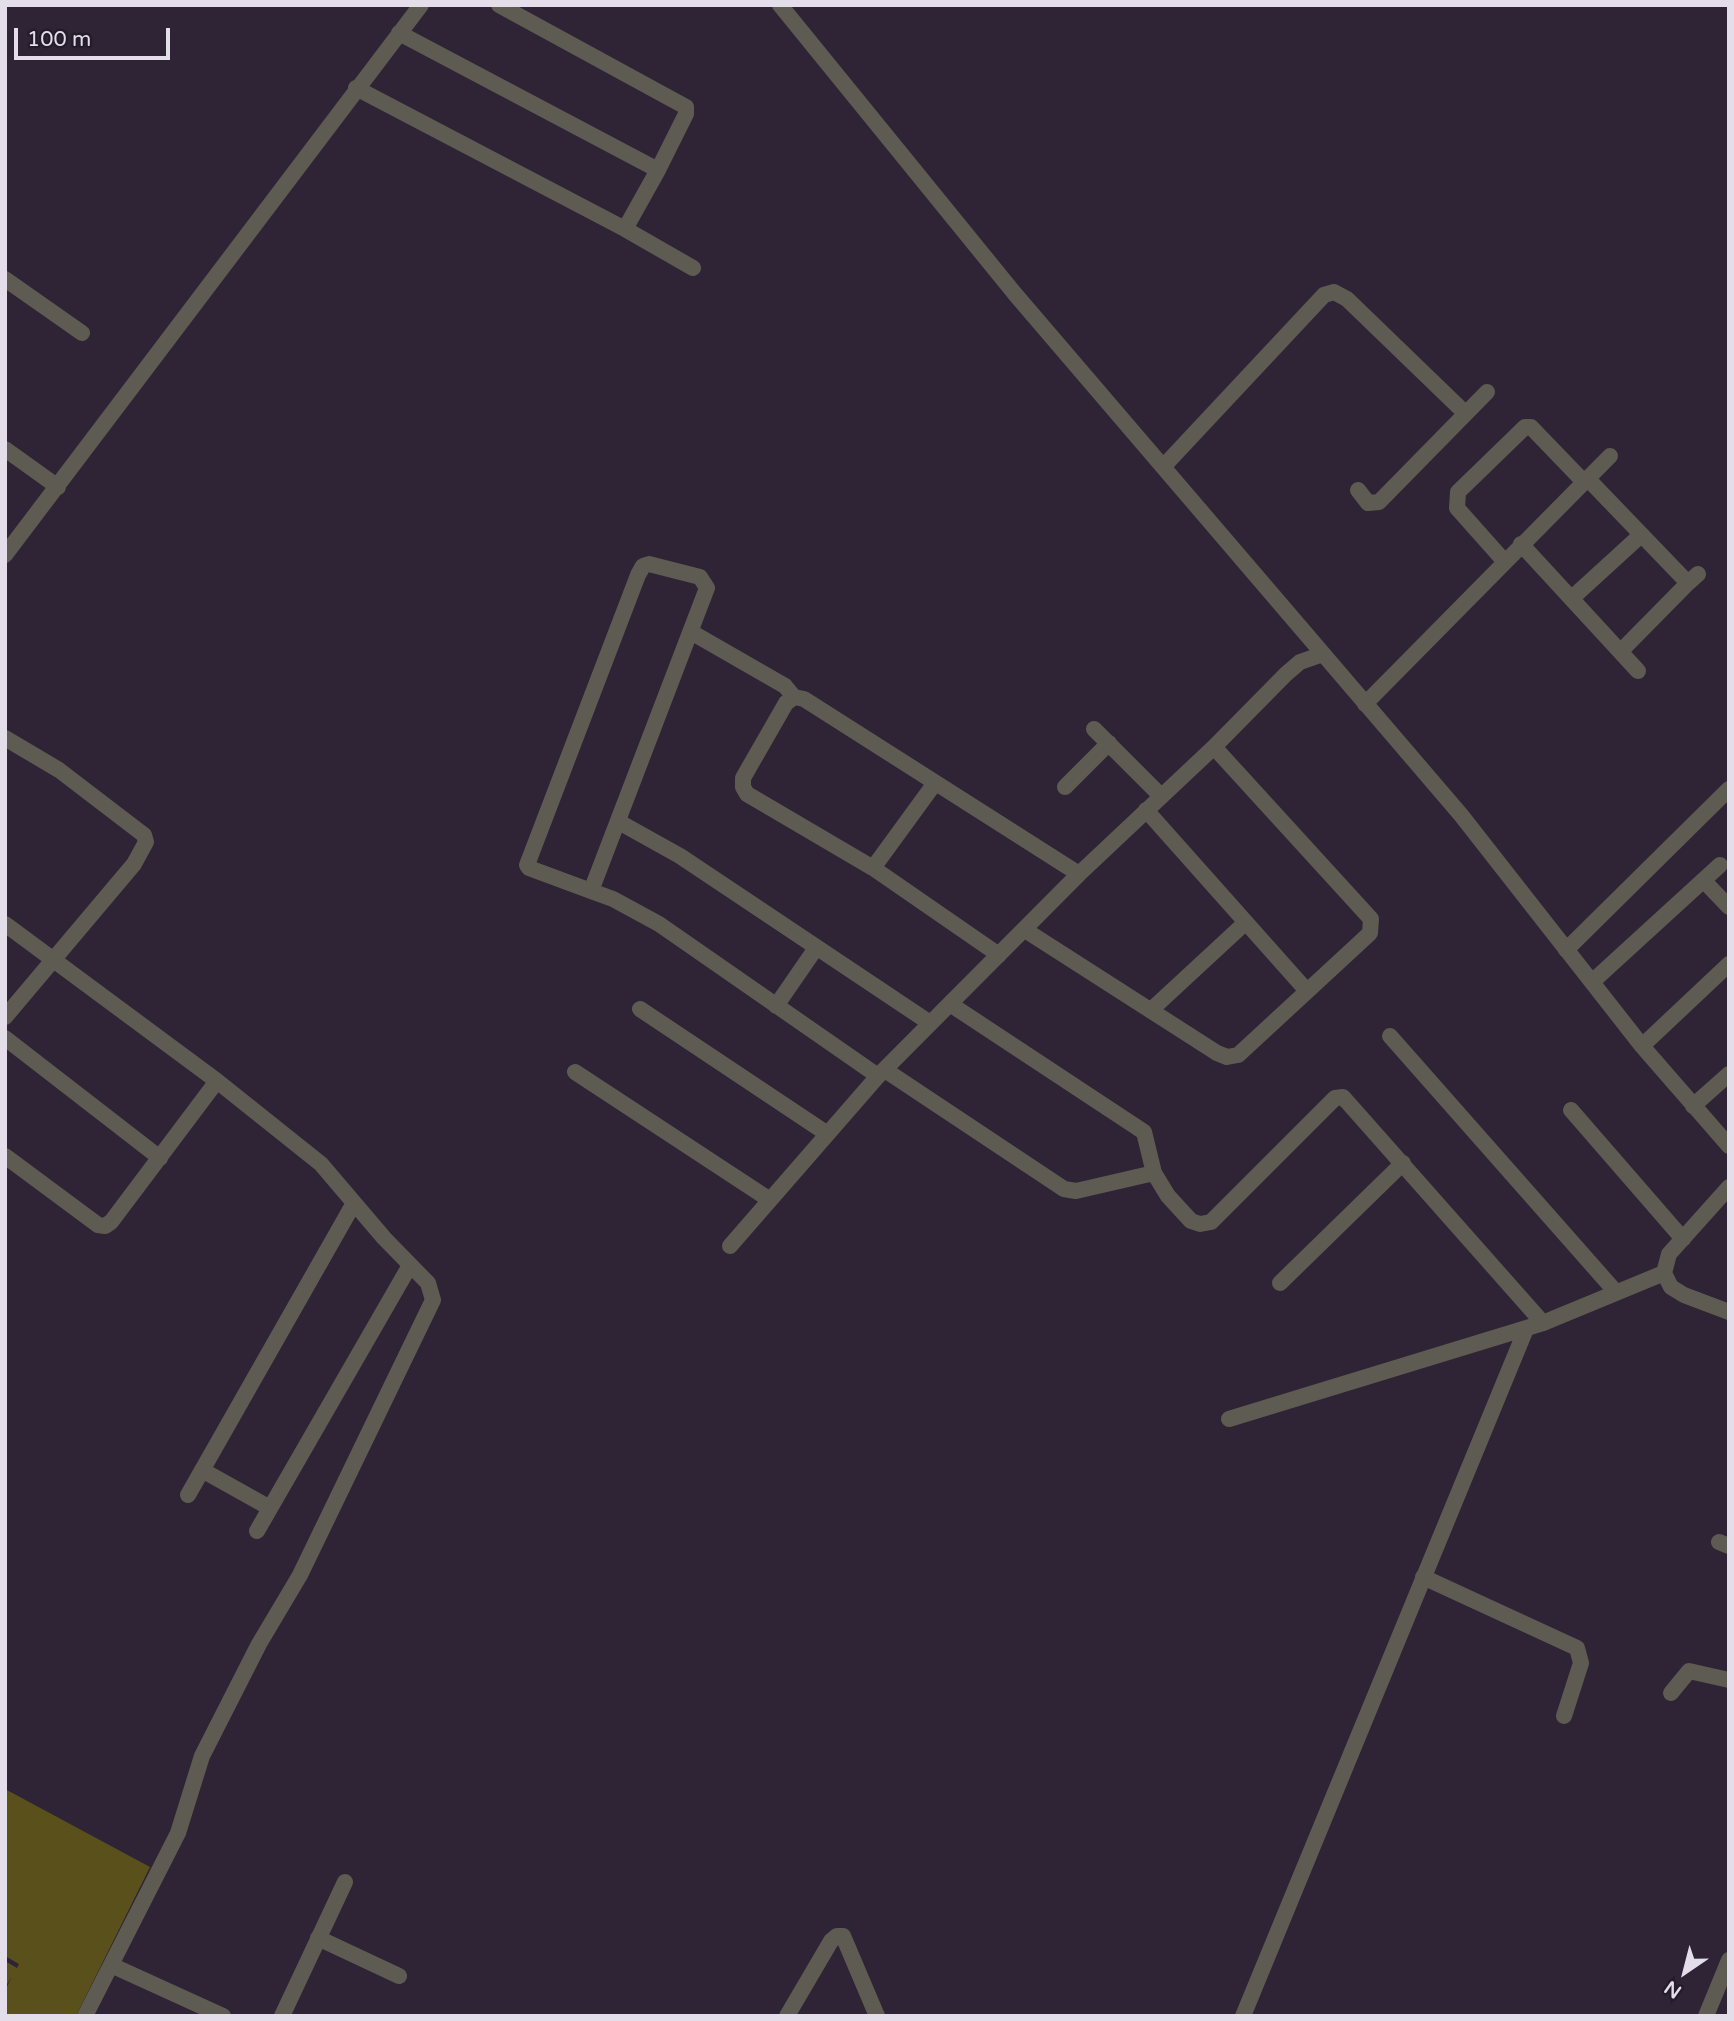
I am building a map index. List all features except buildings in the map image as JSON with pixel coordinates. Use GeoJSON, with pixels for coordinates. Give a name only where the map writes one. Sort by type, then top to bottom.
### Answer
{"type":"FeatureCollection","features":[{"type":"Feature","properties":{"kind":"street"},"geometry":{"type":"LineString","coordinates":[[5,555],[421,5]]}},
{"type":"Feature","properties":{"kind":"street"},"geometry":{"type":"LineString","coordinates":[[499,5],[685,105],[686,114],[659,170],[625,229]]}},
{"type":"Feature","properties":{"kind":"street"},"geometry":{"type":"LineString","coordinates":[[780,5],[1015,294],[1461,815],[1642,1046],[1693,1107],[1726,1137]]}},
{"type":"Feature","properties":{"kind":"street"},"geometry":{"type":"LineString","coordinates":[[399,33],[659,170]]}},
{"type":"Feature","properties":{"kind":"street"},"geometry":{"type":"LineString","coordinates":[[356,88],[625,229],[693,268]]}},
{"type":"Feature","properties":{"kind":"street"},"geometry":{"type":"LineString","coordinates":[[5,279],[82,333]]}},
{"type":"Feature","properties":{"kind":"street"},"geometry":{"type":"LineString","coordinates":[[1163,467],[1324,295],[1334,292],[1347,299],[1465,413]]}},
{"type":"Feature","properties":{"kind":"street"},"geometry":{"type":"LineString","coordinates":[[1358,490],[1367,503],[1379,502],[1487,392]]}},
{"type":"Feature","properties":{"kind":"street"},"geometry":{"type":"LineString","coordinates":[[1505,562],[1457,508],[1458,492],[1525,426],[1531,427],[1641,535],[1693,579],[1620,651]]}},
{"type":"Feature","properties":{"kind":"street"},"geometry":{"type":"LineString","coordinates":[[5,449],[58,487]]}},
{"type":"Feature","properties":{"kind":"street"},"geometry":{"type":"LineString","coordinates":[[1365,704],[1610,456]]}},
{"type":"Feature","properties":{"kind":"street"},"geometry":{"type":"LineString","coordinates":[[1572,598],[1641,535]]}},
{"type":"Feature","properties":{"kind":"street"},"geometry":{"type":"LineString","coordinates":[[1521,544],[1638,671]]}},
{"type":"Feature","properties":{"kind":"street"},"geometry":{"type":"LineString","coordinates":[[591,891],[707,587],[705,581],[649,564],[643,566],[526,861],[529,868],[634,909],[776,1006],[1064,1189],[1076,1191],[1154,1173]]}},
{"type":"Feature","properties":{"kind":"street"},"geometry":{"type":"LineString","coordinates":[[691,632],[785,686],[794,697],[804,699],[1079,874]]}},
{"type":"Feature","properties":{"kind":"street"},"geometry":{"type":"LineString","coordinates":[[730,1246],[881,1073],[1079,874],[1214,747],[1293,668],[1323,654]]}},
{"type":"Feature","properties":{"kind":"street"},"geometry":{"type":"LineString","coordinates":[[794,697],[786,703],[743,778],[743,787],[747,794],[873,868],[999,955]]}},
{"type":"Feature","properties":{"kind":"street"},"geometry":{"type":"LineString","coordinates":[[1094,729],[1161,796]]}},
{"type":"Feature","properties":{"kind":"street"},"geometry":{"type":"LineString","coordinates":[[5,738],[58,770],[146,838],[134,864],[5,1017]]}},
{"type":"Feature","properties":{"kind":"street"},"geometry":{"type":"LineString","coordinates":[[1065,787],[1109,743]]}},
{"type":"Feature","properties":{"kind":"street"},"geometry":{"type":"LineString","coordinates":[[1025,930],[1227,1057],[1238,1055],[1370,933],[1371,919],[1214,747]]}},
{"type":"Feature","properties":{"kind":"street"},"geometry":{"type":"LineString","coordinates":[[873,868],[935,783]]}},
{"type":"Feature","properties":{"kind":"street"},"geometry":{"type":"LineString","coordinates":[[1566,950],[1729,789]]}},
{"type":"Feature","properties":{"kind":"street"},"geometry":{"type":"LineString","coordinates":[[1146,810],[1307,991]]}},
{"type":"Feature","properties":{"kind":"street"},"geometry":{"type":"LineString","coordinates":[[619,822],[680,856],[930,1023]]}},
{"type":"Feature","properties":{"kind":"street"},"geometry":{"type":"LineString","coordinates":[[1592,982],[1720,865]]}},
{"type":"Feature","properties":{"kind":"street"},"geometry":{"type":"LineString","coordinates":[[1703,881],[1729,907]]}},
{"type":"Feature","properties":{"kind":"street"},"geometry":{"type":"LineString","coordinates":[[1151,1010],[1245,923]]}},
{"type":"Feature","properties":{"kind":"street"},"geometry":{"type":"LineString","coordinates":[[5,924],[218,1081],[321,1164],[410,1267],[428,1283],[433,1300],[300,1575],[254,1654],[202,1756],[178,1833],[85,2016]]}},
{"type":"Feature","properties":{"kind":"street"},"geometry":{"type":"LineString","coordinates":[[776,1006],[816,948]]}},
{"type":"Feature","properties":{"kind":"street"},"geometry":{"type":"LineString","coordinates":[[1642,1046],[1729,964]]}},
{"type":"Feature","properties":{"kind":"street"},"geometry":{"type":"LineString","coordinates":[[950,1004],[1144,1132],[1154,1173],[1168,1196],[1191,1222],[1211,1222],[1335,1098],[1343,1097],[1543,1323]]}},
{"type":"Feature","properties":{"kind":"street"},"geometry":{"type":"LineString","coordinates":[[640,1009],[826,1133]]}},
{"type":"Feature","properties":{"kind":"street"},"geometry":{"type":"LineString","coordinates":[[1390,1036],[1615,1291]]}},
{"type":"Feature","properties":{"kind":"street"},"geometry":{"type":"LineString","coordinates":[[5,1038],[160,1158]]}},
{"type":"Feature","properties":{"kind":"street"},"geometry":{"type":"LineString","coordinates":[[575,1072],[770,1200]]}},
{"type":"Feature","properties":{"kind":"street"},"geometry":{"type":"LineString","coordinates":[[1693,1107],[1729,1074]]}},
{"type":"Feature","properties":{"kind":"street"},"geometry":{"type":"LineString","coordinates":[[5,1156],[97,1225],[104,1226],[111,1222],[218,1081]]}},
{"type":"Feature","properties":{"kind":"street"},"geometry":{"type":"LineString","coordinates":[[1571,1110],[1683,1238]]}},
{"type":"Feature","properties":{"kind":"street"},"geometry":{"type":"LineString","coordinates":[[1280,1283],[1403,1163]]}},
{"type":"Feature","properties":{"kind":"street"},"geometry":{"type":"LineString","coordinates":[[1729,1187],[1670,1254],[1664,1273],[1671,1287],[1684,1295],[1729,1312]]}},
{"type":"Feature","properties":{"kind":"street"},"geometry":{"type":"LineString","coordinates":[[188,1495],[354,1203]]}},
{"type":"Feature","properties":{"kind":"street"},"geometry":{"type":"LineString","coordinates":[[257,1531],[410,1267]]}},
{"type":"Feature","properties":{"kind":"street"},"geometry":{"type":"LineString","coordinates":[[1229,1419],[1526,1329],[1664,1273]]}},
{"type":"Feature","properties":{"kind":"street"},"geometry":{"type":"LineString","coordinates":[[1243,2016],[1526,1329]]}},
{"type":"Feature","properties":{"kind":"street"},"geometry":{"type":"LineString","coordinates":[[202,1470],[270,1508]]}},
{"type":"Feature","properties":{"kind":"street"},"geometry":{"type":"LineString","coordinates":[[1423,1577],[1577,1648],[1581,1663],[1564,1716]]}},
{"type":"Feature","properties":{"kind":"street"},"geometry":{"type":"LineString","coordinates":[[1671,1693],[1689,1671],[1729,1679]]}},
{"type":"Feature","properties":{"kind":"street"},"geometry":{"type":"LineString","coordinates":[[282,2016],[345,1882]]}},
{"type":"Feature","properties":{"kind":"street"},"geometry":{"type":"LineString","coordinates":[[788,2016],[831,1941],[843,1936],[877,2016]]}},
{"type":"Feature","properties":{"kind":"street"},"geometry":{"type":"LineString","coordinates":[[318,1938],[399,1976]]}},
{"type":"Feature","properties":{"kind":"street"},"geometry":{"type":"LineString","coordinates":[[1706,2016],[1729,1960]]}},
{"type":"Feature","properties":{"kind":"street"},"geometry":{"type":"LineString","coordinates":[[111,1965],[223,2016]]}},
{"type":"Feature","properties":{"kind":"shaded area"},"geometry":{"type":"Polygon","coordinates":[[[5,1789],[150,1867],[76,2016],[5,2016],[5,1990],[12,1977],[5,1987],[5,1961],[17,1968],[19,1964],[5,1956],[5,1789]]]}}]}
